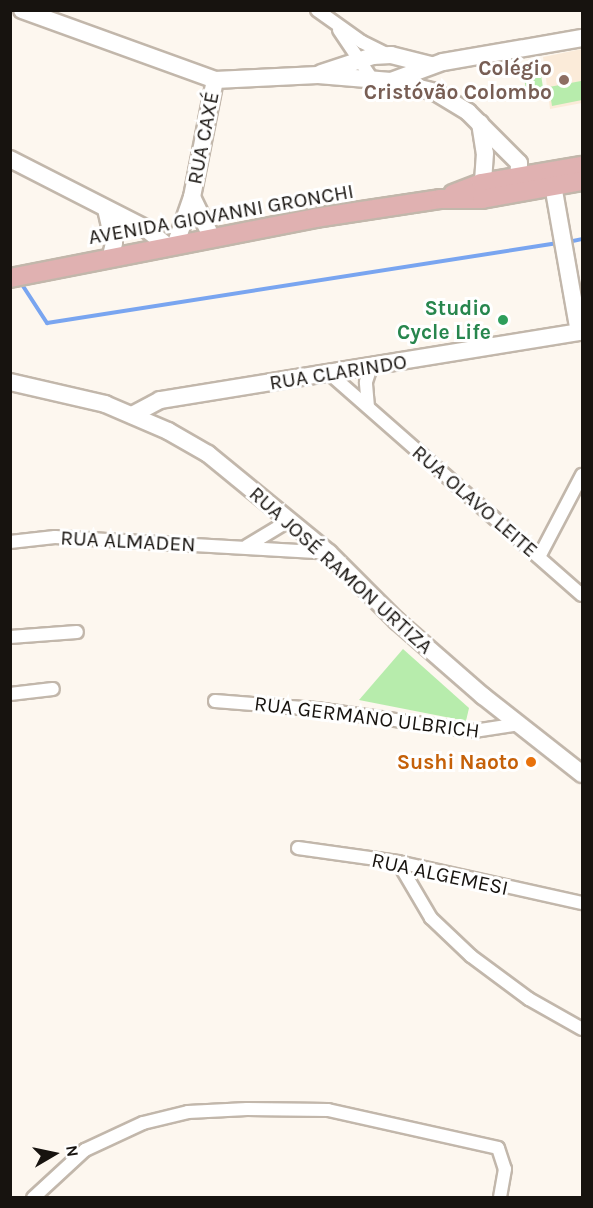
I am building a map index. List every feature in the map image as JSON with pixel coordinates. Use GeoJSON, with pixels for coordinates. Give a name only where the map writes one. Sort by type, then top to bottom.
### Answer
{"type":"FeatureCollection","features":[{"type":"Feature","properties":{"kind":"main road","name":"AVENIDA GIOVANNI GRONCHI"},"geometry":{"type":"LineString","coordinates":[[10,278],[211,236],[517,185],[582,166]]}},
{"type":"Feature","properties":{"kind":"main road","name":"AVENIDA GIOVANNI GRONCHI"},"geometry":{"type":"LineString","coordinates":[[517,185],[553,186],[582,181]]}},
{"type":"Feature","properties":{"kind":"street"},"geometry":{"type":"LineString","coordinates":[[22,10],[215,80],[318,75],[391,81],[435,92]]}},
{"type":"Feature","properties":{"kind":"street"},"geometry":{"type":"LineString","coordinates":[[317,10],[362,42],[412,62],[435,92],[480,123],[513,155],[517,185]]}},
{"type":"Feature","properties":{"kind":"street"},"geometry":{"type":"LineString","coordinates":[[333,21],[372,79]]}},
{"type":"Feature","properties":{"kind":"street"},"geometry":{"type":"LineString","coordinates":[[318,75],[359,58],[412,62],[582,38]]}},
{"type":"Feature","properties":{"kind":"street"},"geometry":{"type":"LineString","coordinates":[[391,81],[412,62]]}},
{"type":"Feature","properties":{"kind":"street","name":"RUA CAXÉ"},"geometry":{"type":"LineString","coordinates":[[171,244],[192,197],[215,80]]}},
{"type":"Feature","properties":{"kind":"street"},"geometry":{"type":"LineString","coordinates":[[480,123],[485,153],[482,191]]}},
{"type":"Feature","properties":{"kind":"street"},"geometry":{"type":"LineString","coordinates":[[10,159],[145,228],[171,244]]}},
{"type":"Feature","properties":{"kind":"street"},"geometry":{"type":"LineString","coordinates":[[553,186],[581,332]]}},
{"type":"Feature","properties":{"kind":"street","name":"RUA CAXÉ"},"geometry":{"type":"LineString","coordinates":[[192,197],[211,236]]}},
{"type":"Feature","properties":{"kind":"street"},"geometry":{"type":"LineString","coordinates":[[106,209],[114,243],[111,256]]}},
{"type":"Feature","properties":{"kind":"street","name":"RUA CLARINDO"},"geometry":{"type":"LineString","coordinates":[[132,415],[160,400],[581,332]]}},
{"type":"Feature","properties":{"kind":"street"},"geometry":{"type":"LineString","coordinates":[[368,408],[366,382],[371,367]]}},
{"type":"Feature","properties":{"kind":"street","name":"RUA OLAVO LEITE"},"geometry":{"type":"LineString","coordinates":[[330,374],[582,595]]}},
{"type":"Feature","properties":{"kind":"street","name":"RUA JOSÉ RAMON URTIZA"},"geometry":{"type":"LineString","coordinates":[[10,382],[132,415],[208,454],[329,553],[397,621],[582,774]]}},
{"type":"Feature","properties":{"kind":"street"},"geometry":{"type":"LineString","coordinates":[[539,557],[582,475]]}},
{"type":"Feature","properties":{"kind":"street"},"geometry":{"type":"LineString","coordinates":[[246,546],[290,520]]}},
{"type":"Feature","properties":{"kind":"street","name":"RUA ALMADEN"},"geometry":{"type":"LineString","coordinates":[[10,542],[55,537],[246,546],[329,553]]}},
{"type":"Feature","properties":{"kind":"street"},"geometry":{"type":"LineString","coordinates":[[10,637],[76,632]]}},
{"type":"Feature","properties":{"kind":"street"},"geometry":{"type":"LineString","coordinates":[[10,694],[54,689]]}},
{"type":"Feature","properties":{"kind":"street","name":"RUA GERMANO ULBRICH"},"geometry":{"type":"LineString","coordinates":[[215,701],[316,709],[474,731],[519,724]]}},
{"type":"Feature","properties":{"kind":"street","name":"RUA ALGEMESI"},"geometry":{"type":"LineString","coordinates":[[298,848],[398,862],[582,903]]}},
{"type":"Feature","properties":{"kind":"street"},"geometry":{"type":"LineString","coordinates":[[398,862],[431,918],[471,956],[529,999],[582,1029]]}},
{"type":"Feature","properties":{"kind":"street"},"geometry":{"type":"LineString","coordinates":[[33,1197],[85,1150],[143,1123],[188,1112],[247,1108],[328,1110],[498,1148],[505,1169],[500,1197]]}},
{"type":"Feature","properties":{"kind":"shaded area","name":"Colégio Cristóvão Colombo"},"geometry":{"type":"Polygon","coordinates":[[[582,49],[582,103],[550,109],[543,57],[582,49]]]}},
{"type":"Feature","properties":{"kind":"green space"},"geometry":{"type":"Polygon","coordinates":[[[539,62],[544,94],[527,96],[522,65],[539,62]]]}},
{"type":"Feature","properties":{"kind":"green space"},"geometry":{"type":"Polygon","coordinates":[[[581,81],[582,100],[552,106],[549,87],[581,81]]]}},
{"type":"Feature","properties":{"kind":"green space"},"geometry":{"type":"Polygon","coordinates":[[[403,649],[469,708],[466,721],[359,700],[403,649]]]}},
{"type":"Feature","properties":{"kind":"waterway"},"geometry":{"type":"LineString","coordinates":[[568,242],[582,239]]}},
{"type":"Feature","properties":{"kind":"waterway"},"geometry":{"type":"LineString","coordinates":[[21,283],[47,323],[558,243]]}},
{"type":"Feature","properties":{"kind":"place","name":"Colégio Cristóvão Colombo"},"geometry":{"type":"Point","coordinates":[564,80]}},
{"type":"Feature","properties":{"kind":"place","name":"Studio Cycle Life"},"geometry":{"type":"Point","coordinates":[503,320]}},
{"type":"Feature","properties":{"kind":"place","name":"Sushi Naoto"},"geometry":{"type":"Point","coordinates":[531,762]}}]}
